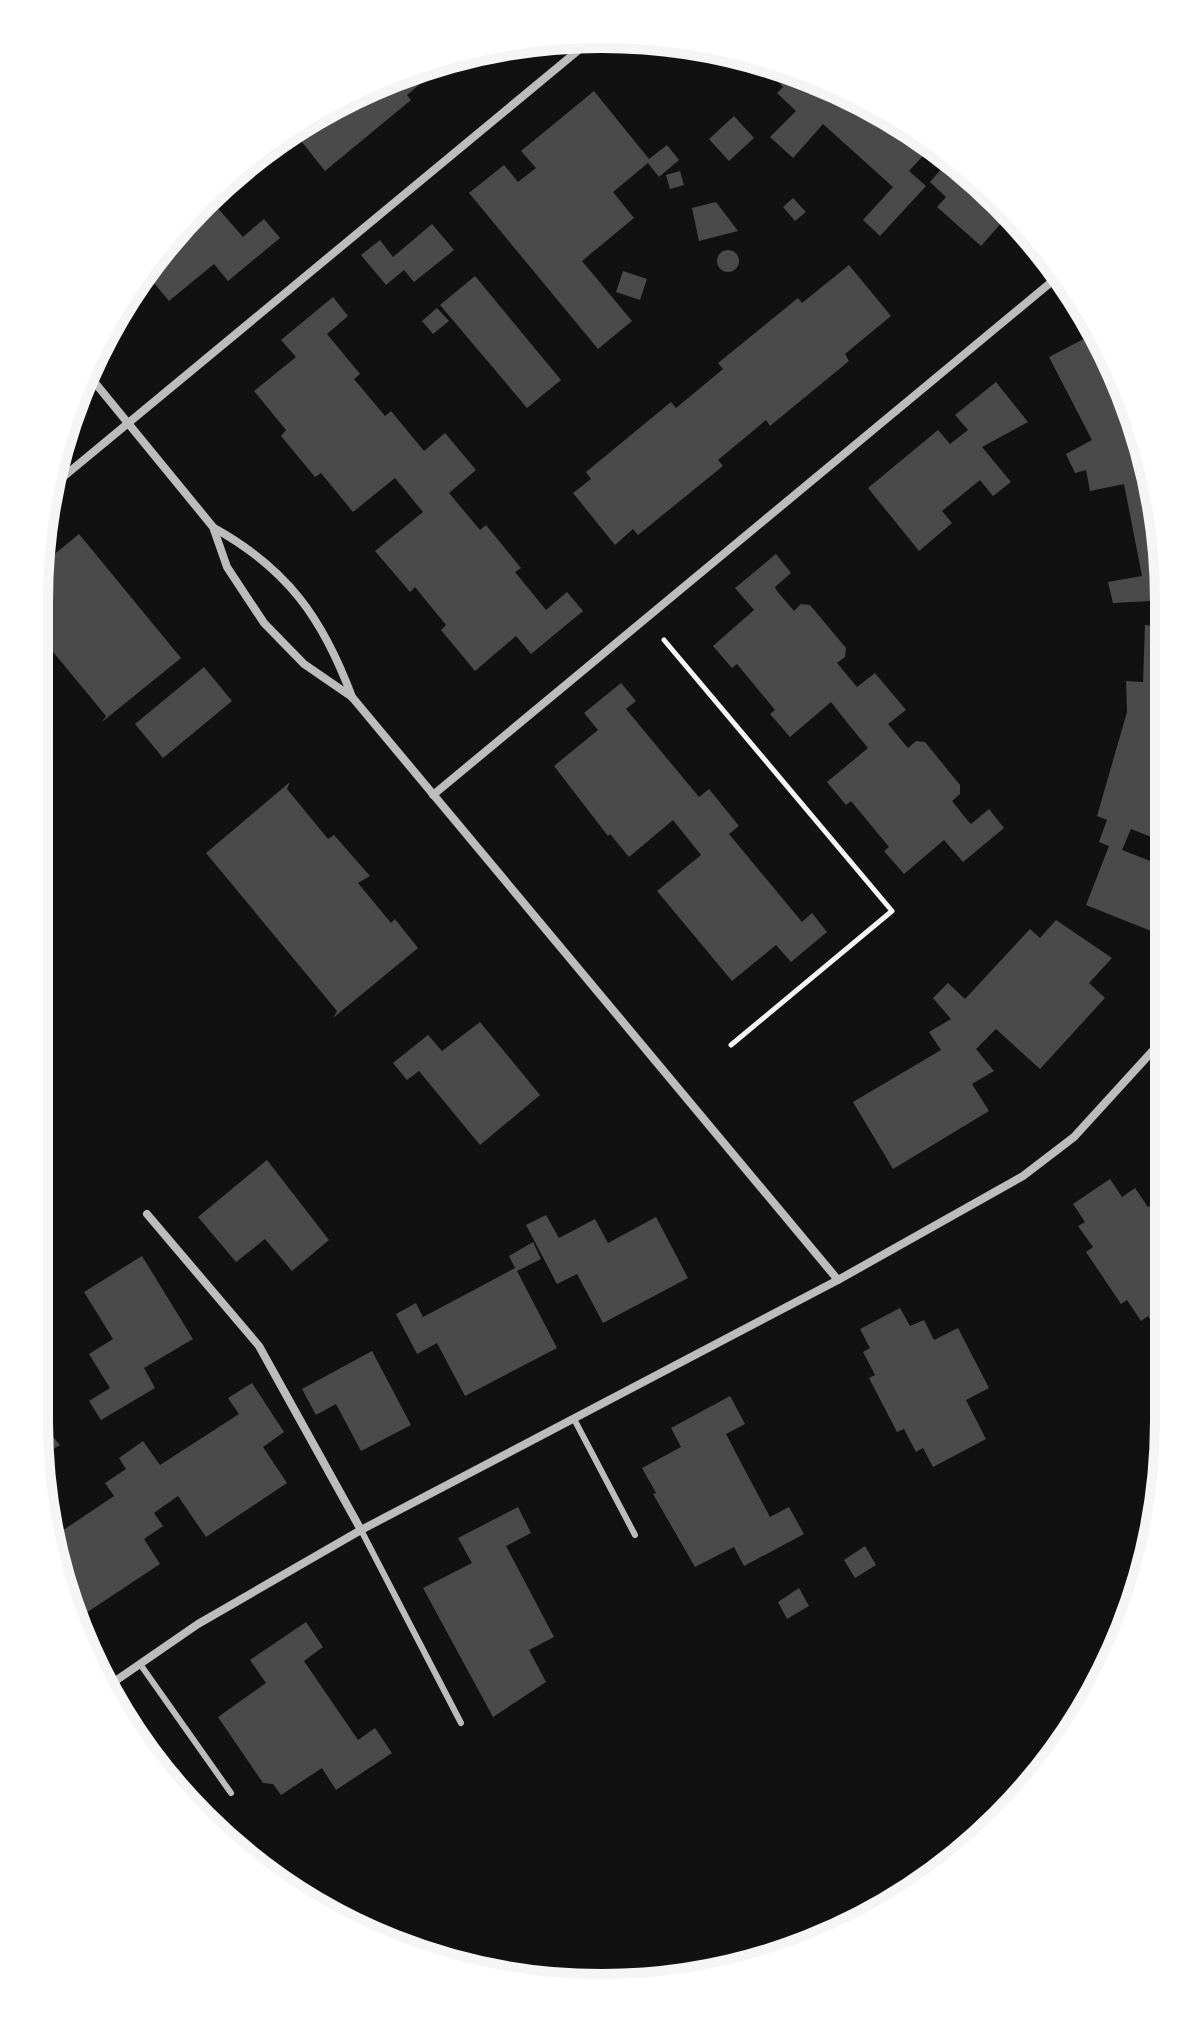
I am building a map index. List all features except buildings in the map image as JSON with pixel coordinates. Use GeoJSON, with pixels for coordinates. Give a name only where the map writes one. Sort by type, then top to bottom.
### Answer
{"type":"FeatureCollection","features":[{"type":"Feature","properties":{"kind":"street"},"geometry":{"type":"LineString","coordinates":[[63,477],[580,49]]}},
{"type":"Feature","properties":{"kind":"street"},"geometry":{"type":"LineString","coordinates":[[433,795],[1053,281]]}},
{"type":"Feature","properties":{"kind":"street"},"geometry":{"type":"LineString","coordinates":[[94,381],[213,527],[227,567],[264,623],[304,664],[352,697],[838,1280]]}},
{"type":"Feature","properties":{"kind":"street"},"geometry":{"type":"LineString","coordinates":[[213,527],[247,546],[275,568],[299,595],[335,651],[352,697]]}},
{"type":"Feature","properties":{"kind":"street"},"geometry":{"type":"LineString","coordinates":[[114,1682],[198,1624],[361,1530],[838,1280],[1023,1176],[1074,1137],[1155,1048]]}},
{"type":"Feature","properties":{"kind":"street"},"geometry":{"type":"LineString","coordinates":[[147,1214],[259,1346],[361,1530]]}},
{"type":"Feature","properties":{"kind":"lane"},"geometry":{"type":"LineString","coordinates":[[574,1419],[635,1535]]}},
{"type":"Feature","properties":{"kind":"lane"},"geometry":{"type":"LineString","coordinates":[[361,1530],[461,1723]]}},
{"type":"Feature","properties":{"kind":"lane"},"geometry":{"type":"LineString","coordinates":[[140,1664],[231,1793]]}},
{"type":"Feature","properties":{"kind":"path"},"geometry":{"type":"LineString","coordinates":[[645,617],[892,911],[731,1045]]}}]}
